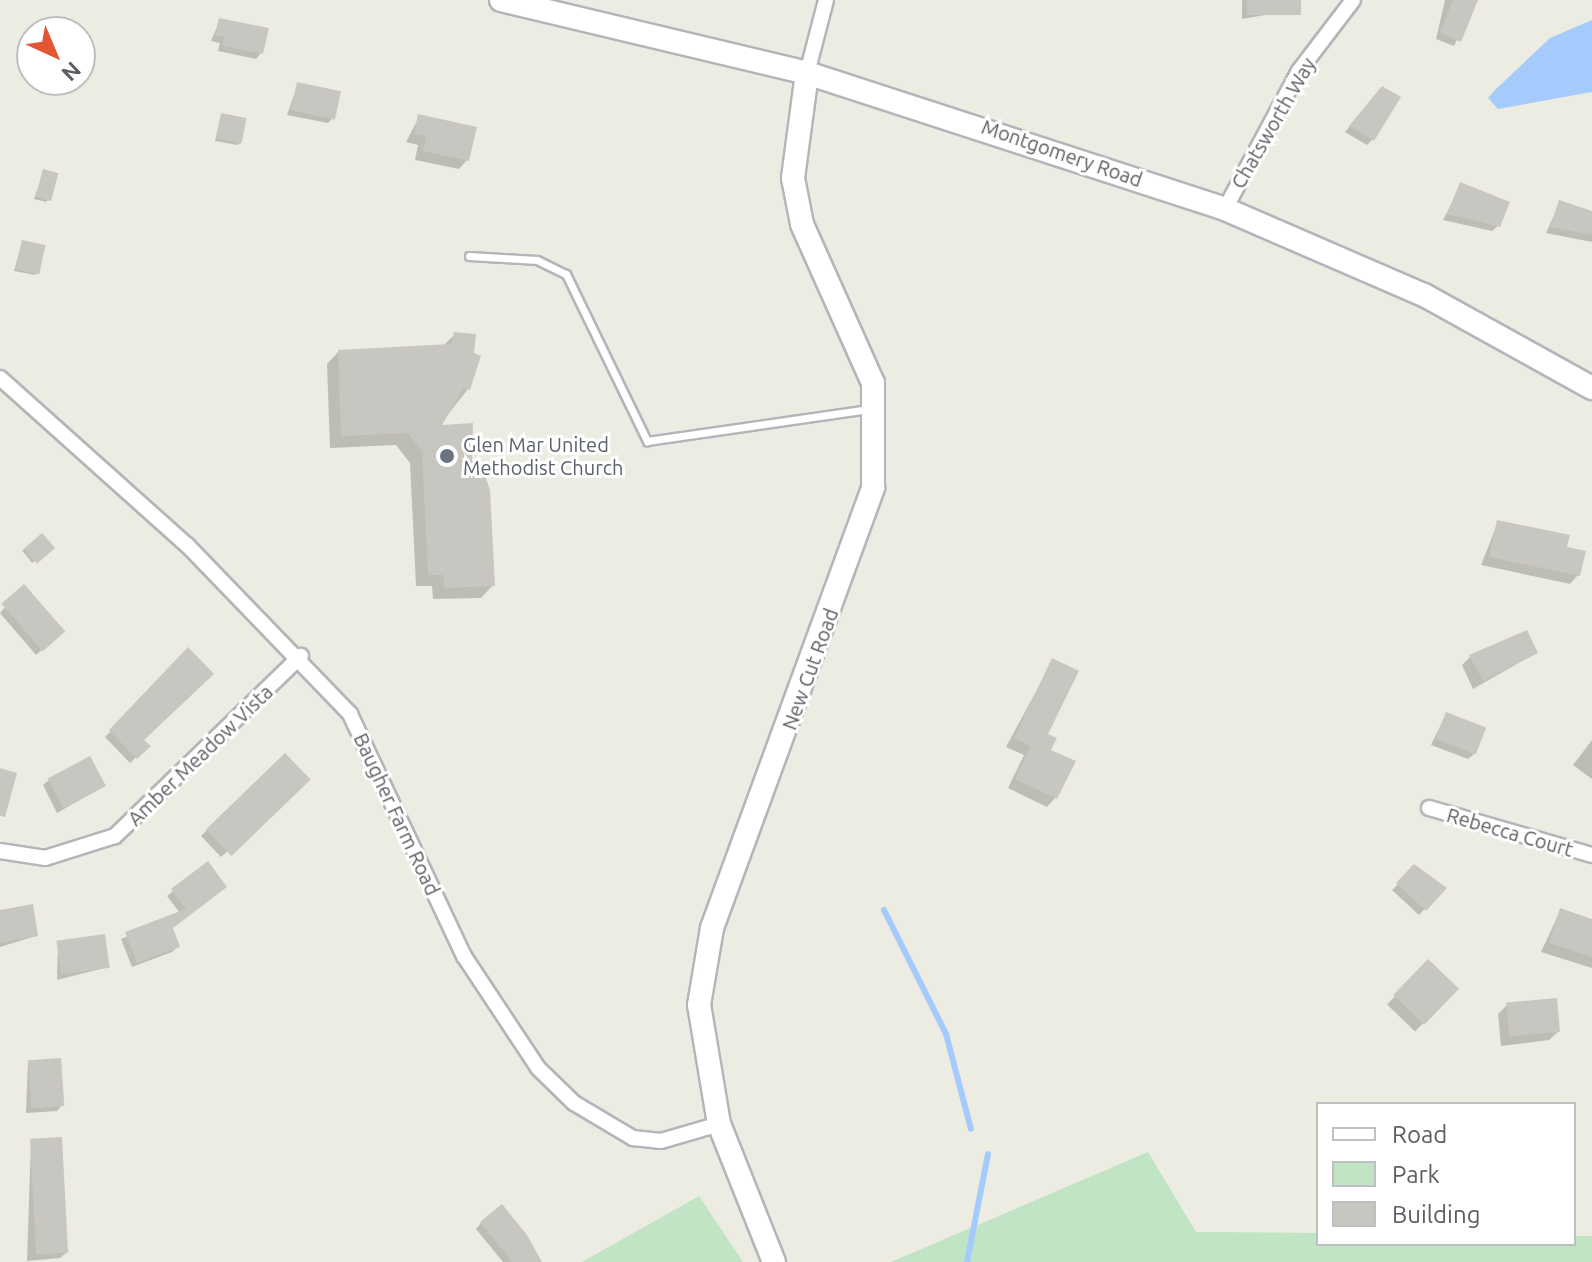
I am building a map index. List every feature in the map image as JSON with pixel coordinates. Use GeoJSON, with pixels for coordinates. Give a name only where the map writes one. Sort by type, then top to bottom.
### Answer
{"type":"FeatureCollection","features":[{"type":"Feature","properties":{"kind":"street","name":"Montgomery Road"},"geometry":{"type":"LineString","coordinates":[[501,0],[807,73],[1225,209],[1424,295],[1592,388]]}},
{"type":"Feature","properties":{"kind":"street"},"geometry":{"type":"LineString","coordinates":[[807,73],[826,0]]}},
{"type":"Feature","properties":{"kind":"street","name":"Chatsworth Way"},"geometry":{"type":"LineString","coordinates":[[1225,209],[1299,71],[1353,0]]}},
{"type":"Feature","properties":{"kind":"street","name":"New Cut Road"},"geometry":{"type":"LineString","coordinates":[[774,1262],[719,1124],[700,1045],[701,968],[860,535],[873,487],[875,409],[853,328],[802,224],[794,132],[807,73]]}},
{"type":"Feature","properties":{"kind":"street","name":"Baugher Farm Road"},"geometry":{"type":"LineString","coordinates":[[0,378],[301,656],[374,755],[464,956],[538,1068],[584,1111],[633,1138],[661,1141],[719,1124]]}},
{"type":"Feature","properties":{"kind":"street","name":"Amber Meadow Vista"},"geometry":{"type":"LineString","coordinates":[[0,851],[45,858],[115,836],[301,656]]}},
{"type":"Feature","properties":{"kind":"street","name":"Rebecca Court"},"geometry":{"type":"LineString","coordinates":[[1429,808],[1592,855]]}},
{"type":"Feature","properties":{"kind":"lane"},"geometry":{"type":"LineString","coordinates":[[469,256],[537,260],[566,274],[647,441],[875,409]]}},
{"type":"Feature","properties":{"kind":"green space"},"geometry":{"type":"Polygon","coordinates":[[[1148,1152],[1196,1232],[1316,1233],[1316,1246],[1576,1246],[1576,1236],[1592,1236],[1592,1262],[891,1262],[1148,1152]]]}},
{"type":"Feature","properties":{"kind":"green space"},"geometry":{"type":"Polygon","coordinates":[[[699,1196],[743,1262],[582,1262],[699,1196]]]}},
{"type":"Feature","properties":{"kind":"water"},"geometry":{"type":"Polygon","coordinates":[[[1592,20],[1592,92],[1498,109],[1488,98],[1550,38],[1592,20]]]}},
{"type":"Feature","properties":{"kind":"building"},"geometry":{"type":"Polygon","coordinates":[[[1247,0],[1301,0],[1301,15],[1247,15],[1247,0]]]}},
{"type":"Feature","properties":{"kind":"building"},"geometry":{"type":"Polygon","coordinates":[[[1453,0],[1478,0],[1461,42],[1440,33],[1453,0]]]}},
{"type":"Feature","properties":{"kind":"building"},"geometry":{"type":"Polygon","coordinates":[[[219,18],[269,28],[263,54],[222,46],[224,37],[215,36],[219,18]]]}},
{"type":"Feature","properties":{"kind":"building"},"geometry":{"type":"Polygon","coordinates":[[[297,82],[341,91],[335,120],[291,110],[297,82]]]}},
{"type":"Feature","properties":{"kind":"building"},"geometry":{"type":"Polygon","coordinates":[[[1382,86],[1401,97],[1374,141],[1349,126],[1382,86]]]}},
{"type":"Feature","properties":{"kind":"building"},"geometry":{"type":"Polygon","coordinates":[[[221,113],[247,118],[242,143],[216,139],[221,113]]]}},
{"type":"Feature","properties":{"kind":"building"},"geometry":{"type":"Polygon","coordinates":[[[418,114],[477,127],[469,161],[423,151],[426,136],[414,134],[418,114]]]}},
{"type":"Feature","properties":{"kind":"building"},"geometry":{"type":"Polygon","coordinates":[[[43,169],[58,173],[51,201],[35,197],[43,169]]]}},
{"type":"Feature","properties":{"kind":"building"},"geometry":{"type":"Polygon","coordinates":[[[1460,182],[1510,202],[1500,227],[1447,214],[1460,182]]]}},
{"type":"Feature","properties":{"kind":"building"},"geometry":{"type":"Polygon","coordinates":[[[1559,200],[1592,211],[1592,235],[1550,227],[1559,200]]]}},
{"type":"Feature","properties":{"kind":"building"},"geometry":{"type":"Polygon","coordinates":[[[22,240],[45,245],[39,274],[16,269],[22,240]]]}},
{"type":"Feature","properties":{"kind":"building","name":"Glen Mar United Methodist Church"},"geometry":{"type":"Polygon","coordinates":[[[454,332],[476,334],[474,353],[481,356],[470,390],[464,388],[442,425],[473,423],[472,461],[480,461],[490,490],[495,586],[444,588],[444,575],[428,575],[422,451],[408,433],[341,436],[338,350],[451,344],[454,332]]]}},
{"type":"Feature","properties":{"kind":"building"},"geometry":{"type":"Polygon","coordinates":[[[1497,520],[1570,535],[1567,547],[1586,551],[1580,576],[1489,557],[1497,520]]]}},
{"type":"Feature","properties":{"kind":"building"},"geometry":{"type":"Polygon","coordinates":[[[42,533],[55,548],[37,564],[24,549],[42,533]]]}},
{"type":"Feature","properties":{"kind":"building"},"geometry":{"type":"Polygon","coordinates":[[[24,584],[65,632],[43,651],[1,604],[24,584]]]}},
{"type":"Feature","properties":{"kind":"building"},"geometry":{"type":"Polygon","coordinates":[[[1527,630],[1538,653],[1483,681],[1469,655],[1527,630]]]}},
{"type":"Feature","properties":{"kind":"building"},"geometry":{"type":"Polygon","coordinates":[[[188,647],[214,674],[144,740],[151,746],[137,759],[109,730],[188,647]]]}},
{"type":"Feature","properties":{"kind":"building"},"geometry":{"type":"Polygon","coordinates":[[[1052,658],[1079,671],[1048,734],[1057,738],[1051,750],[1076,761],[1057,799],[1015,779],[1031,746],[1014,738],[1052,658]]]}},
{"type":"Feature","properties":{"kind":"building"},"geometry":{"type":"Polygon","coordinates":[[[1446,712],[1486,727],[1476,754],[1436,739],[1446,712]]]}},
{"type":"Feature","properties":{"kind":"building"},"geometry":{"type":"Polygon","coordinates":[[[285,753],[311,780],[232,856],[206,829],[285,753]]]}},
{"type":"Feature","properties":{"kind":"building"},"geometry":{"type":"Polygon","coordinates":[[[90,756],[106,786],[64,809],[48,779],[90,756]]]}},
{"type":"Feature","properties":{"kind":"building"},"geometry":{"type":"Polygon","coordinates":[[[0,768],[17,773],[5,817],[0,816],[0,768]]]}},
{"type":"Feature","properties":{"kind":"building"},"geometry":{"type":"Polygon","coordinates":[[[208,861],[227,887],[173,928],[180,947],[137,963],[125,932],[186,909],[171,889],[208,861]]]}},
{"type":"Feature","properties":{"kind":"building"},"geometry":{"type":"Polygon","coordinates":[[[1414,864],[1447,888],[1426,911],[1396,883],[1414,864]]]}},
{"type":"Feature","properties":{"kind":"building"},"geometry":{"type":"Polygon","coordinates":[[[33,904],[38,936],[0,943],[0,910],[33,904]]]}},
{"type":"Feature","properties":{"kind":"building"},"geometry":{"type":"Polygon","coordinates":[[[1560,908],[1592,919],[1592,957],[1549,943],[1560,908]]]}},
{"type":"Feature","properties":{"kind":"building"},"geometry":{"type":"Polygon","coordinates":[[[105,934],[110,968],[61,974],[56,941],[105,934]]]}},
{"type":"Feature","properties":{"kind":"building"},"geometry":{"type":"Polygon","coordinates":[[[1428,959],[1459,989],[1424,1025],[1393,995],[1428,959]]]}},
{"type":"Feature","properties":{"kind":"building"},"geometry":{"type":"Polygon","coordinates":[[[1557,998],[1560,1032],[1509,1036],[1506,1002],[1557,998]]]}},
{"type":"Feature","properties":{"kind":"building"},"geometry":{"type":"Polygon","coordinates":[[[61,1058],[64,1106],[31,1108],[28,1060],[61,1058]]]}},
{"type":"Feature","properties":{"kind":"building"},"geometry":{"type":"Polygon","coordinates":[[[62,1137],[68,1253],[36,1255],[30,1139],[62,1137]]]}},
{"type":"Feature","properties":{"kind":"building"},"geometry":{"type":"Polygon","coordinates":[[[502,1204],[527,1235],[542,1262],[512,1262],[480,1222],[502,1204]]]}},
{"type":"Feature","properties":{"kind":"waterway"},"geometry":{"type":"LineString","coordinates":[[884,910],[946,1034],[971,1129]]}},
{"type":"Feature","properties":{"kind":"waterway"},"geometry":{"type":"LineString","coordinates":[[967,1262],[988,1154]]}},
{"type":"Feature","properties":{"kind":"place","name":"Glen Mar United Methodist Church"},"geometry":{"type":"Point","coordinates":[447,456]}}]}
